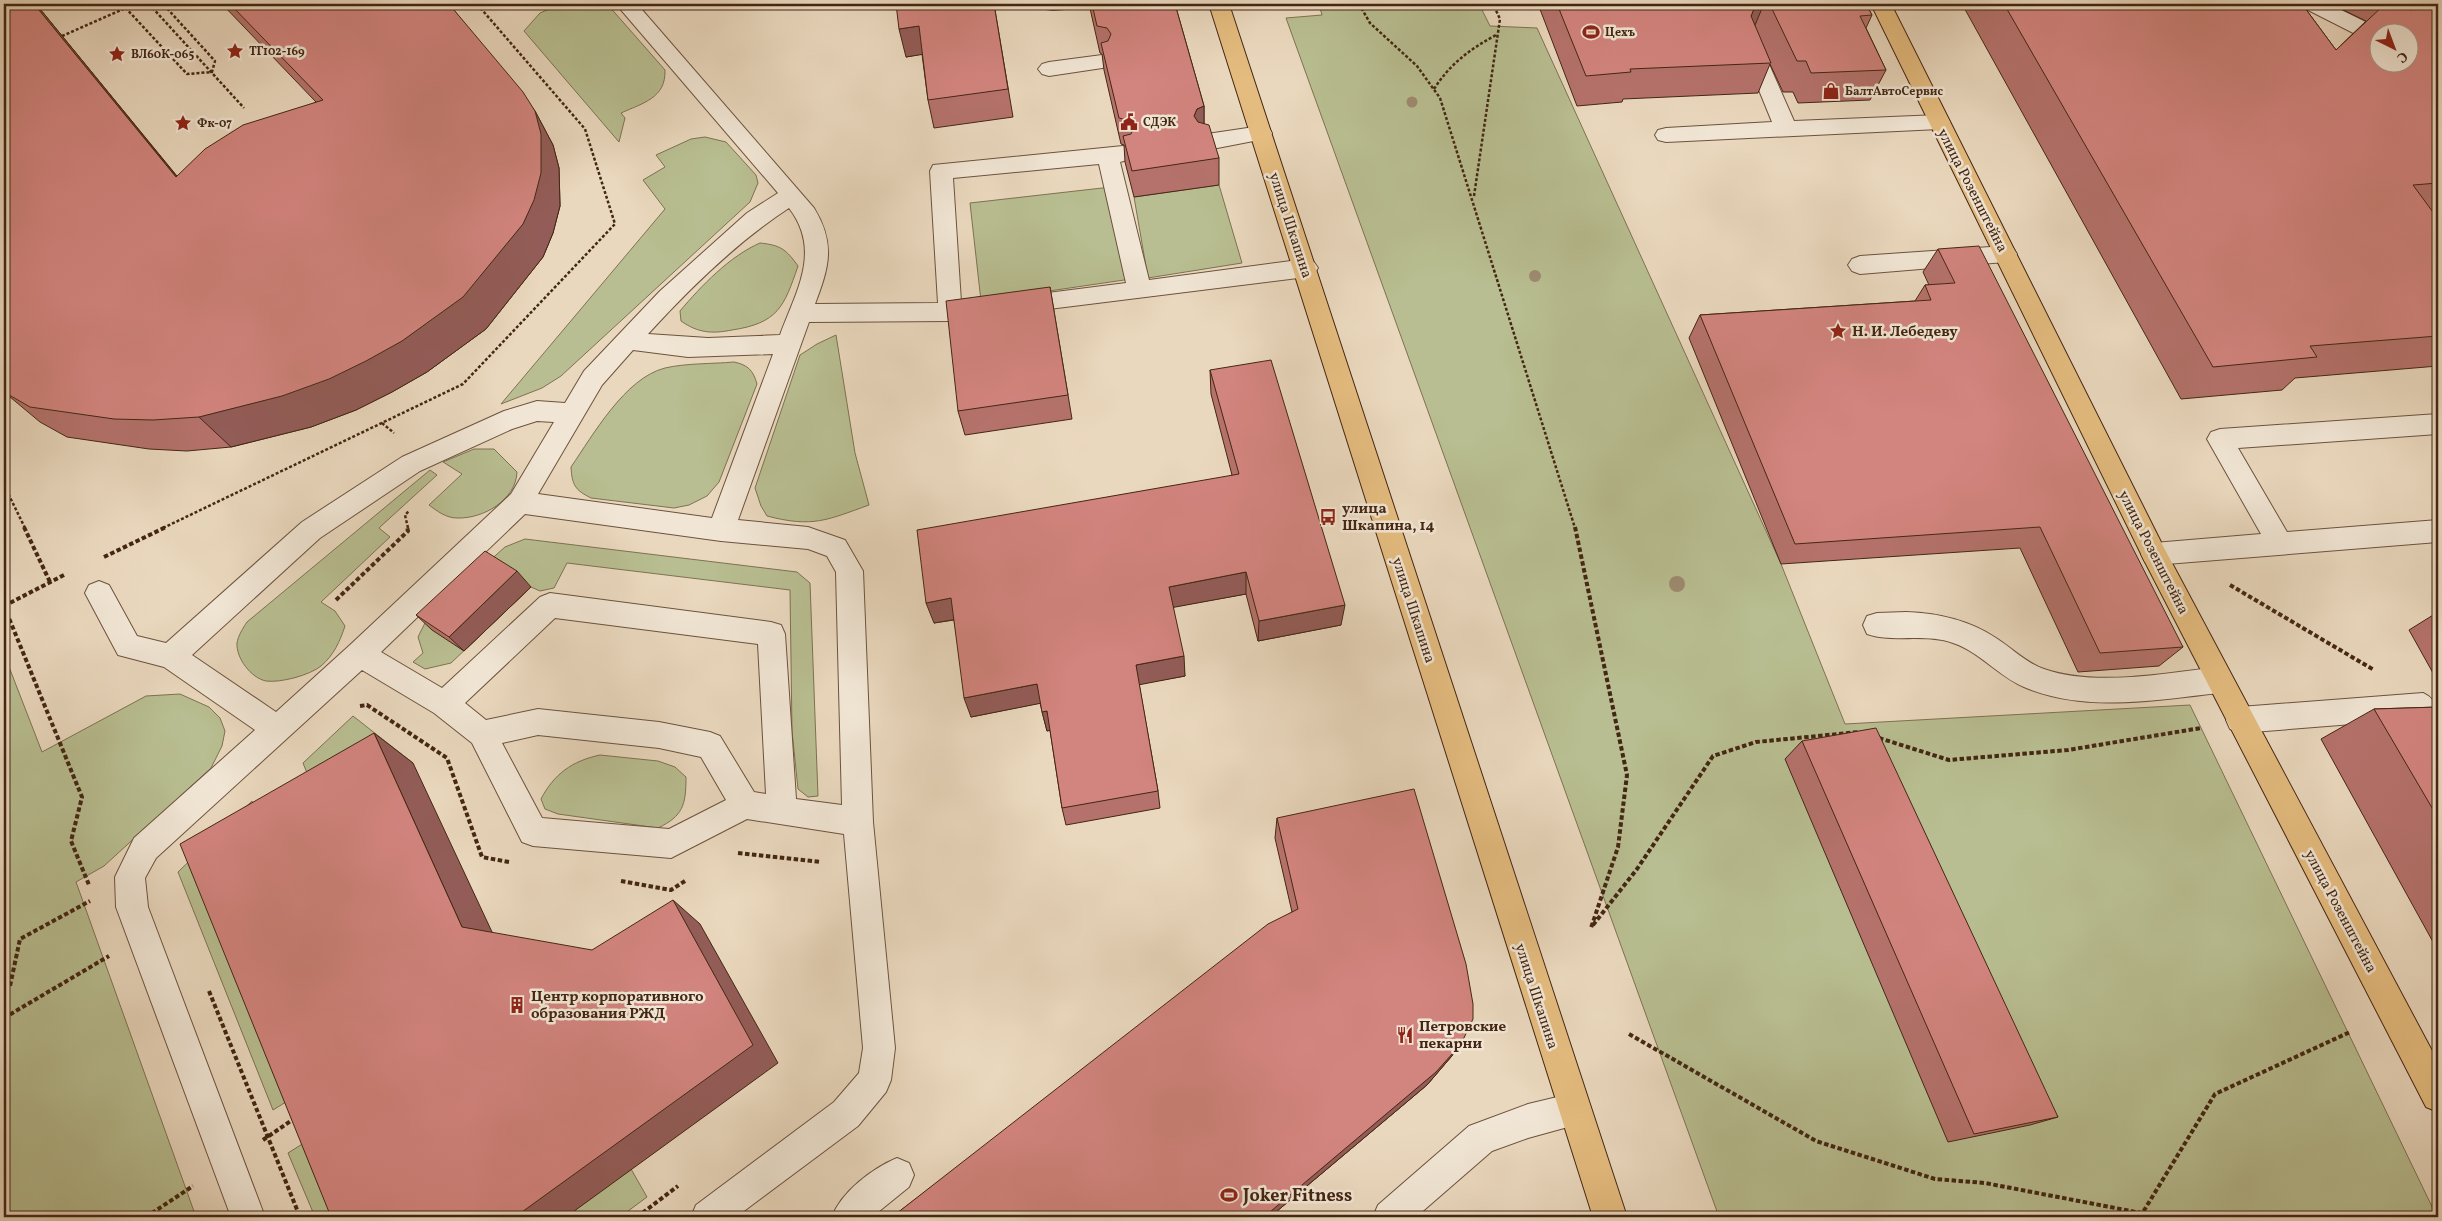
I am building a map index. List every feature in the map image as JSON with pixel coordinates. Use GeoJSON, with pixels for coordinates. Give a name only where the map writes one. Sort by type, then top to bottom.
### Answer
{"type":"FeatureCollection","features":[{"type":"Feature","properties":{"kind":"main road","name":"улица Шкапина"},"geometry":{"type":"LineString","coordinates":[[1219,4],[1306,268],[1574,1110],[1610,1217]]}},
{"type":"Feature","properties":{"kind":"main road","name":"улица Розенштейна"},"geometry":{"type":"LineString","coordinates":[[1881,4],[2154,554],[2438,1095]]}},
{"type":"Feature","properties":{"kind":"street"},"geometry":{"type":"LineString","coordinates":[[626,4],[792,195],[810,219],[819,242],[816,270],[721,530]]}},
{"type":"Feature","properties":{"kind":"street"},"geometry":{"type":"LineString","coordinates":[[1053,4],[1058,4]]}},
{"type":"Feature","properties":{"kind":"street"},"geometry":{"type":"LineString","coordinates":[[2313,4],[2370,33]]}},
{"type":"Feature","properties":{"kind":"street"},"geometry":{"type":"LineString","coordinates":[[1750,46],[1786,130]]}},
{"type":"Feature","properties":{"kind":"street"},"geometry":{"type":"LineString","coordinates":[[1048,69],[1102,62]]}},
{"type":"Feature","properties":{"kind":"street"},"geometry":{"type":"LineString","coordinates":[[1666,135],[1939,122]]}},
{"type":"Feature","properties":{"kind":"street"},"geometry":{"type":"LineString","coordinates":[[1207,142],[1261,133]]}},
{"type":"Feature","properties":{"kind":"street"},"geometry":{"type":"LineString","coordinates":[[950,312],[941,171],[1116,155],[1140,290]]}},
{"type":"Feature","properties":{"kind":"street"},"geometry":{"type":"LineString","coordinates":[[248,1217],[141,936],[132,907],[130,877],[145,848],[360,654],[520,502],[593,378],[668,297],[755,219],[792,195]]}},
{"type":"Feature","properties":{"kind":"street"},"geometry":{"type":"LineString","coordinates":[[1860,265],[2005,254]]}},
{"type":"Feature","properties":{"kind":"street"},"geometry":{"type":"LineString","coordinates":[[800,313],[950,312],[1306,268]]}},
{"type":"Feature","properties":{"kind":"street"},"geometry":{"type":"LineString","coordinates":[[628,340],[657,347],[691,348],[788,344]]}},
{"type":"Feature","properties":{"kind":"street"},"geometry":{"type":"LineString","coordinates":[[171,656],[311,530],[411,464],[504,421],[537,411],[572,414]]}},
{"type":"Feature","properties":{"kind":"street"},"geometry":{"type":"LineString","coordinates":[[2280,544],[2220,439],[2438,424]]}},
{"type":"Feature","properties":{"kind":"street"},"geometry":{"type":"LineString","coordinates":[[520,502],[721,530],[808,538],[836,548],[848,571],[858,822],[878,1048],[874,1080],[846,1114],[708,1217]]}},
{"type":"Feature","properties":{"kind":"street"},"geometry":{"type":"LineString","coordinates":[[2154,554],[2438,531]]}},
{"type":"Feature","properties":{"kind":"street"},"geometry":{"type":"LineString","coordinates":[[99,594],[128,646],[171,656],[277,729]]}},
{"type":"Feature","properties":{"kind":"street"},"geometry":{"type":"LineString","coordinates":[[444,704],[550,605],[771,634],[782,810]]}},
{"type":"Feature","properties":{"kind":"street"},"geometry":{"type":"LineString","coordinates":[[1877,626],[1918,623],[1952,630],[1986,646],[2017,671],[2048,684],[2086,689],[2219,680]]}},
{"type":"Feature","properties":{"kind":"street"},"geometry":{"type":"LineString","coordinates":[[360,654],[444,704],[482,734],[533,832],[671,844],[745,805],[858,822]]}},
{"type":"Feature","properties":{"kind":"street"},"geometry":{"type":"LineString","coordinates":[[2240,720],[2423,706],[2438,730]]}},
{"type":"Feature","properties":{"kind":"street"},"geometry":{"type":"LineString","coordinates":[[482,734],[538,722],[659,735],[710,745],[745,805]]}},
{"type":"Feature","properties":{"kind":"street"},"geometry":{"type":"LineString","coordinates":[[1390,1217],[1481,1138],[1528,1122],[1574,1110]]}},
{"type":"Feature","properties":{"kind":"street"},"geometry":{"type":"LineString","coordinates":[[849,1217],[860,1205],[897,1175]]}},
{"type":"Feature","properties":{"kind":"path"},"geometry":{"type":"LineString","coordinates":[[122,4],[187,74],[212,72]]}},
{"type":"Feature","properties":{"kind":"path"},"geometry":{"type":"LineString","coordinates":[[62,36],[135,4]]}},
{"type":"Feature","properties":{"kind":"path"},"geometry":{"type":"LineString","coordinates":[[149,4],[244,108]]}},
{"type":"Feature","properties":{"kind":"path"},"geometry":{"type":"LineString","coordinates":[[162,4],[215,61],[212,72]]}},
{"type":"Feature","properties":{"kind":"path"},"geometry":{"type":"LineString","coordinates":[[95,561],[463,384],[615,224],[585,129],[477,4]]}},
{"type":"Feature","properties":{"kind":"path"},"geometry":{"type":"LineString","coordinates":[[1359,4],[1362,12],[1385,40],[1417,67],[1440,98],[1474,199],[1573,517],[1609,697],[1628,775],[1618,847],[1591,928],[1637,869],[1713,756],[1756,742],[1854,731],[1864,734]]}},
{"type":"Feature","properties":{"kind":"path"},"geometry":{"type":"LineString","coordinates":[[1474,199],[1480,145],[1492,85],[1496,35],[1500,19],[1493,4]]}},
{"type":"Feature","properties":{"kind":"path"},"geometry":{"type":"LineString","coordinates":[[1434,89],[1447,68],[1476,45],[1496,35]]}},
{"type":"Feature","properties":{"kind":"path"},"geometry":{"type":"LineString","coordinates":[[4,485],[50,582]]}},
{"type":"Feature","properties":{"kind":"path"},"geometry":{"type":"LineString","coordinates":[[4,606],[68,574]]}},
{"type":"Feature","properties":{"kind":"path"},"geometry":{"type":"LineString","coordinates":[[2230,586],[2395,683],[2423,706]]}},
{"type":"Feature","properties":{"kind":"path"},"geometry":{"type":"LineString","coordinates":[[358,707],[366,705],[447,758],[482,857],[519,864]]}},
{"type":"Feature","properties":{"kind":"path"},"geometry":{"type":"LineString","coordinates":[[1873,736],[1950,760],[2068,750],[2201,728]]}},
{"type":"Feature","properties":{"kind":"path"},"geometry":{"type":"LineString","coordinates":[[732,852],[828,863]]}},
{"type":"Feature","properties":{"kind":"path"},"geometry":{"type":"LineString","coordinates":[[614,880],[671,890],[694,876]]}},
{"type":"Feature","properties":{"kind":"path"},"geometry":{"type":"LineString","coordinates":[[4,989],[10,986],[20,940],[93,899]]}},
{"type":"Feature","properties":{"kind":"path"},"geometry":{"type":"LineString","coordinates":[[4,1018],[113,953]]}},
{"type":"Feature","properties":{"kind":"path"},"geometry":{"type":"LineString","coordinates":[[208,989],[269,1136],[300,1217]]}},
{"type":"Feature","properties":{"kind":"path"},"geometry":{"type":"LineString","coordinates":[[2140,1217],[2215,1094],[2350,1032]]}},
{"type":"Feature","properties":{"kind":"path"},"geometry":{"type":"LineString","coordinates":[[1629,1034],[1816,1141],[1935,1180],[1985,1183],[2162,1217]]}},
{"type":"Feature","properties":{"kind":"path"},"geometry":{"type":"LineString","coordinates":[[261,1141],[302,1114]]}},
{"type":"Feature","properties":{"kind":"path"},"geometry":{"type":"LineString","coordinates":[[146,1217],[196,1184]]}},
{"type":"Feature","properties":{"kind":"path"},"geometry":{"type":"LineString","coordinates":[[4,1196],[10,1217]]}},
{"type":"Feature","properties":{"kind":"green space"},"geometry":{"type":"Polygon","coordinates":[[[561,4],[608,5],[665,70],[662,87],[652,98],[621,113],[625,118],[619,142],[524,31],[540,13],[561,4]]]}},
{"type":"Feature","properties":{"kind":"green space"},"geometry":{"type":"Polygon","coordinates":[[[1319,4],[1479,4],[1490,26],[1537,28],[1781,564],[1845,724],[2190,705],[2437,1217],[1719,1217],[1286,18],[1322,15],[1319,4]]]}},
{"type":"Feature","properties":{"kind":"green space"},"geometry":{"type":"Polygon","coordinates":[[[705,137],[726,142],[756,175],[758,183],[750,202],[561,376],[542,388],[501,404],[665,209],[643,180],[665,167],[656,155],[691,139],[705,137]]]}},
{"type":"Feature","properties":{"kind":"green space"},"geometry":{"type":"Polygon","coordinates":[[[1219,185],[1242,263],[1148,278],[1134,197],[1219,185]]]}},
{"type":"Feature","properties":{"kind":"green space"},"geometry":{"type":"Polygon","coordinates":[[[1111,187],[1131,279],[981,301],[970,203],[1111,187]]]}},
{"type":"Feature","properties":{"kind":"green space"},"geometry":{"type":"Polygon","coordinates":[[[760,243],[782,249],[798,266],[788,292],[777,311],[760,323],[725,331],[705,332],[681,321],[680,311],[707,282],[727,264],[760,243]]]}},
{"type":"Feature","properties":{"kind":"green space"},"geometry":{"type":"Polygon","coordinates":[[[836,335],[855,453],[869,505],[820,521],[783,520],[767,516],[761,506],[755,488],[800,355],[836,335]]]}},
{"type":"Feature","properties":{"kind":"green space"},"geometry":{"type":"Polygon","coordinates":[[[734,362],[749,369],[754,375],[757,384],[719,482],[707,496],[689,505],[674,508],[591,498],[575,486],[571,467],[611,409],[637,383],[650,374],[673,366],[734,362]]]}},
{"type":"Feature","properties":{"kind":"green space"},"geometry":{"type":"Polygon","coordinates":[[[474,449],[494,449],[517,472],[511,491],[496,506],[477,515],[453,518],[438,512],[429,505],[462,474],[443,462],[474,449]]]}},
{"type":"Feature","properties":{"kind":"green space"},"geometry":{"type":"Polygon","coordinates":[[[430,470],[437,475],[379,528],[390,537],[321,602],[335,611],[345,626],[336,648],[326,662],[310,672],[295,678],[279,681],[266,681],[250,672],[242,661],[237,649],[238,638],[247,622],[430,470]]]}},
{"type":"Feature","properties":{"kind":"green space"},"geometry":{"type":"Polygon","coordinates":[[[525,539],[797,572],[810,583],[818,796],[808,797],[798,789],[792,731],[790,590],[567,563],[554,588],[540,591],[531,587],[451,663],[425,669],[413,662],[423,653],[418,637],[429,615],[505,547],[525,539]]]}},
{"type":"Feature","properties":{"kind":"green space"},"geometry":{"type":"Polygon","coordinates":[[[4,654],[42,752],[146,696],[180,694],[209,707],[220,718],[225,731],[222,746],[211,768],[104,866],[76,882],[196,1217],[4,1217],[4,654]]]}},
{"type":"Feature","properties":{"kind":"green space"},"geometry":{"type":"Polygon","coordinates":[[[353,716],[413,763],[324,816],[303,763],[353,716]]]}},
{"type":"Feature","properties":{"kind":"green space"},"geometry":{"type":"Polygon","coordinates":[[[600,755],[658,761],[675,767],[686,777],[684,802],[678,814],[658,828],[558,814],[545,809],[541,799],[558,776],[572,765],[600,755]]]}},
{"type":"Feature","properties":{"kind":"green space"},"geometry":{"type":"Polygon","coordinates":[[[252,801],[270,847],[320,1081],[273,1110],[178,872],[252,801]]]}},
{"type":"Feature","properties":{"kind":"green space"},"geometry":{"type":"Polygon","coordinates":[[[337,1122],[377,1217],[315,1217],[288,1153],[337,1122]]]}},
{"type":"Feature","properties":{"kind":"green space"},"geometry":{"type":"Polygon","coordinates":[[[631,1169],[647,1197],[620,1217],[565,1217],[631,1169]]]}},
{"type":"Feature","properties":{"kind":"building"},"geometry":{"type":"Polygon","coordinates":[[[4,4],[34,4],[176,177],[205,149],[243,125],[323,100],[230,4],[449,4],[523,92],[535,111],[541,134],[541,173],[534,200],[523,224],[463,297],[402,341],[329,379],[282,396],[199,417],[153,420],[114,419],[30,407],[4,392],[4,4]]]}},
{"type":"Feature","properties":{"kind":"building"},"geometry":{"type":"Polygon","coordinates":[[[896,4],[994,4],[1008,89],[928,100],[919,26],[899,29],[896,4]]]}},
{"type":"Feature","properties":{"kind":"building"},"geometry":{"type":"Polygon","coordinates":[[[1092,4],[1175,4],[1204,106],[1197,109],[1194,116],[1198,122],[1209,125],[1219,158],[1132,171],[1123,136],[1131,134],[1134,127],[1130,121],[1119,118],[1101,43],[1108,41],[1111,34],[1107,28],[1097,26],[1092,4]]]}},
{"type":"Feature","properties":{"kind":"building"},"geometry":{"type":"Polygon","coordinates":[[[1557,4],[1866,4],[1872,15],[1860,16],[1886,70],[1811,73],[1806,61],[1797,61],[1772,9],[1763,6],[1754,9],[1751,16],[1771,63],[1630,69],[1631,72],[1586,76],[1557,4]]]}},
{"type":"Feature","properties":{"kind":"building"},"geometry":{"type":"Polygon","coordinates":[[[2004,4],[2302,4],[2336,50],[2385,4],[2396,4],[2411,10],[2414,8],[2414,4],[2438,4],[2438,183],[2413,185],[2438,219],[2438,336],[2310,346],[2317,357],[2213,367],[2004,4]]]}},
{"type":"Feature","properties":{"kind":"building"},"geometry":{"type":"Polygon","coordinates":[[[1979,246],[2183,647],[2100,653],[2040,527],[1795,544],[1700,315],[1931,300],[1925,285],[1955,283],[1938,249],[1979,246]]]}},
{"type":"Feature","properties":{"kind":"building"},"geometry":{"type":"Polygon","coordinates":[[[1050,287],[1068,395],[958,411],[946,301],[1050,287]]]}},
{"type":"Feature","properties":{"kind":"building"},"geometry":{"type":"Polygon","coordinates":[[[1271,360],[1345,605],[1259,621],[1246,572],[1169,587],[1184,656],[1136,665],[1158,791],[1062,808],[1047,711],[1042,712],[1037,684],[964,698],[951,598],[926,603],[917,530],[1239,474],[1210,370],[1271,360]]]}},
{"type":"Feature","properties":{"kind":"building"},"geometry":{"type":"Polygon","coordinates":[[[485,551],[517,571],[449,637],[416,615],[485,551]]]}},
{"type":"Feature","properties":{"kind":"building"},"geometry":{"type":"Polygon","coordinates":[[[2438,707],[2438,818],[2374,709],[2438,707]]]}},
{"type":"Feature","properties":{"kind":"building"},"geometry":{"type":"Polygon","coordinates":[[[1876,728],[2058,1117],[1974,1134],[1802,741],[1876,728]]]}},
{"type":"Feature","properties":{"kind":"building","name":"Центр корпоративного образования РЖД"},"geometry":{"type":"Polygon","coordinates":[[[374,733],[462,927],[592,950],[673,900],[753,1045],[515,1217],[331,1217],[180,844],[374,733]]]}},
{"type":"Feature","properties":{"kind":"building"},"geometry":{"type":"Polygon","coordinates":[[[1414,789],[1466,964],[1473,1004],[1473,1019],[1461,1044],[1436,1072],[1264,1217],[892,1217],[1268,924],[1298,909],[1277,818],[1414,789]]]}},
{"type":"Feature","properties":{"kind":"place","name":"Цехъ"},"geometry":{"type":"Point","coordinates":[1591,32]}},
{"type":"Feature","properties":{"kind":"place","name":"ТГ102-169"},"geometry":{"type":"Point","coordinates":[235,51]}},
{"type":"Feature","properties":{"kind":"place","name":"ВЛ60К-065"},"geometry":{"type":"Point","coordinates":[117,54]}},
{"type":"Feature","properties":{"kind":"place","name":"БалтАвтоСервис"},"geometry":{"type":"Point","coordinates":[1831,91]}},
{"type":"Feature","properties":{"kind":"place","name":"СДЭК"},"geometry":{"type":"Point","coordinates":[1129,122]}},
{"type":"Feature","properties":{"kind":"place","name":"Фк-07"},"geometry":{"type":"Point","coordinates":[183,123]}},
{"type":"Feature","properties":{"kind":"place","name":"Н. И. Лебедеву"},"geometry":{"type":"Point","coordinates":[1838,331]}},
{"type":"Feature","properties":{"kind":"place","name":"улица Шкапина, 14"},"geometry":{"type":"Point","coordinates":[1328,517]}},
{"type":"Feature","properties":{"kind":"place","name":"Центр корпоративного образования РЖД"},"geometry":{"type":"Point","coordinates":[517,1005]}},
{"type":"Feature","properties":{"kind":"place","name":"Петровские пекарни"},"geometry":{"type":"Point","coordinates":[1405,1035]}},
{"type":"Feature","properties":{"kind":"place","name":"Joker Fitness"},"geometry":{"type":"Point","coordinates":[1229,1195]}}]}
